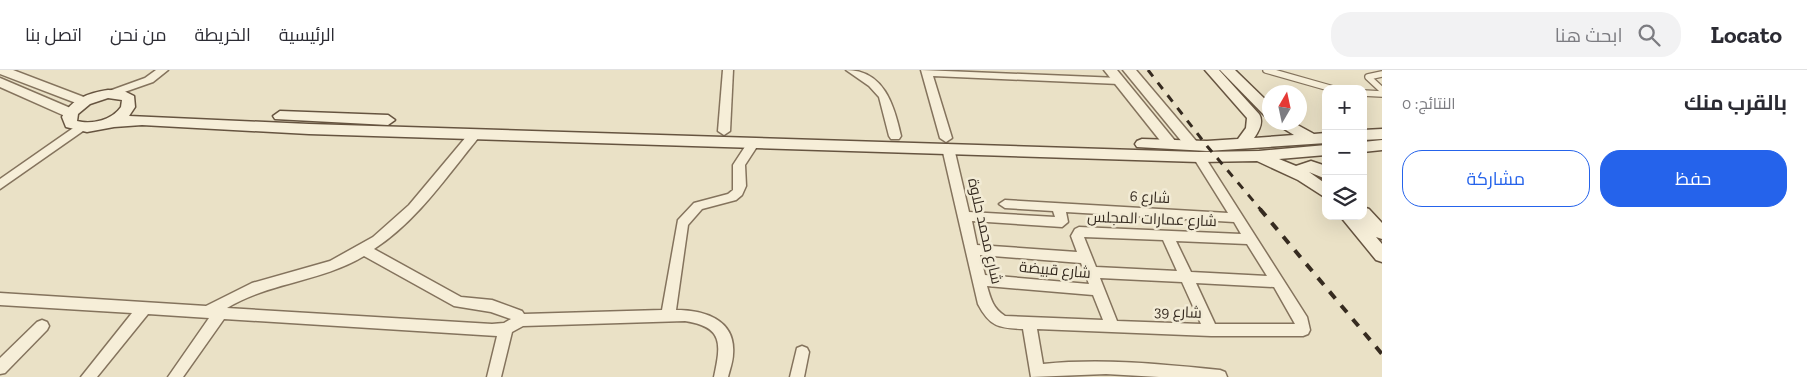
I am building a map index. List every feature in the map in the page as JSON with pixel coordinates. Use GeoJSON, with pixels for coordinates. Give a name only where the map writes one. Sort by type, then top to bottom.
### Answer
{"type":"FeatureCollection","features":[{"type":"Feature","properties":{"kind":"main road"},"geometry":{"type":"LineString","coordinates":[[1212,70],[1248,108],[1255,121],[1253,129],[1242,144]]}},
{"type":"Feature","properties":{"kind":"main road"},"geometry":{"type":"LineString","coordinates":[[1228,70],[1262,105]]}},
{"type":"Feature","properties":{"kind":"main road"},"geometry":{"type":"LineString","coordinates":[[129,105],[127,97],[113,93],[84,102],[70,113],[71,124],[79,128],[99,126],[112,122],[142,120],[476,134],[754,142],[775,138],[895,136],[947,143],[1171,144],[1196,151],[1242,144],[1315,143]]}},
{"type":"Feature","properties":{"kind":"main road"},"geometry":{"type":"LineString","coordinates":[[129,105],[154,112],[724,131],[775,138],[1196,151],[1259,156],[1315,143]]}},
{"type":"Feature","properties":{"kind":"main road"},"geometry":{"type":"LineString","coordinates":[[112,122],[129,105]]}},
{"type":"Feature","properties":{"kind":"main road"},"geometry":{"type":"LineString","coordinates":[[1255,121],[1262,121]]}},
{"type":"Feature","properties":{"kind":"main road"},"geometry":{"type":"LineString","coordinates":[[1293,130],[1315,143],[1322,162]]}},
{"type":"Feature","properties":{"kind":"main road"},"geometry":{"type":"LineString","coordinates":[[1367,135],[1382,134]]}},
{"type":"Feature","properties":{"kind":"main road"},"geometry":{"type":"LineString","coordinates":[[1367,147],[1382,145]]}},
{"type":"Feature","properties":{"kind":"main road"},"geometry":{"type":"LineString","coordinates":[[1259,156],[1302,176],[1322,189]]}},
{"type":"Feature","properties":{"kind":"main road"},"geometry":{"type":"LineString","coordinates":[[1302,176],[1301,170],[1308,166],[1316,167],[1322,171]]}},
{"type":"Feature","properties":{"kind":"main road"},"geometry":{"type":"LineString","coordinates":[[1367,217],[1382,233]]}},
{"type":"Feature","properties":{"kind":"main road"},"geometry":{"type":"LineString","coordinates":[[1351,220],[1382,255]]}},
{"type":"Feature","properties":{"kind":"street"},"geometry":{"type":"LineString","coordinates":[[2,70],[84,102]]}},
{"type":"Feature","properties":{"kind":"street"},"geometry":{"type":"LineString","coordinates":[[113,93],[149,80],[163,70]]}},
{"type":"Feature","properties":{"kind":"street"},"geometry":{"type":"LineString","coordinates":[[724,131],[728,70]]}},
{"type":"Feature","properties":{"kind":"street"},"geometry":{"type":"LineString","coordinates":[[851,70],[869,79],[883,92],[888,102],[895,136]]}},
{"type":"Feature","properties":{"kind":"street"},"geometry":{"type":"LineString","coordinates":[[1110,70],[1171,144]]}},
{"type":"Feature","properties":{"kind":"street"},"geometry":{"type":"LineString","coordinates":[[1129,70],[1196,151],[1277,282]]}},
{"type":"Feature","properties":{"kind":"street"},"geometry":{"type":"LineString","coordinates":[[926,71],[1119,81]]}},
{"type":"Feature","properties":{"kind":"street","name":"شارع محمد حلاوة"},"geometry":{"type":"LineString","coordinates":[[926,71],[966,216],[987,309],[996,318]]}},
{"type":"Feature","properties":{"kind":"street"},"geometry":{"type":"LineString","coordinates":[[129,105],[149,80]]}},
{"type":"Feature","properties":{"kind":"street"},"geometry":{"type":"LineString","coordinates":[[0,82],[70,113]]}},
{"type":"Feature","properties":{"kind":"street"},"geometry":{"type":"LineString","coordinates":[[1133,98],[1151,96]]}},
{"type":"Feature","properties":{"kind":"street"},"geometry":{"type":"LineString","coordinates":[[0,185],[79,128]]}},
{"type":"Feature","properties":{"kind":"street"},"geometry":{"type":"LineString","coordinates":[[176,377],[214,313],[250,289],[307,275],[335,265],[364,250],[404,219],[476,134]]}},
{"type":"Feature","properties":{"kind":"street"},"geometry":{"type":"LineString","coordinates":[[669,311],[682,223],[698,206],[732,196],[738,192],[740,186],[739,165],[754,142]]}},
{"type":"Feature","properties":{"kind":"street","name":"شارع 6"},"geometry":{"type":"LineString","coordinates":[[1005,204],[1055,207],[1059,209],[1238,218]]}},
{"type":"Feature","properties":{"kind":"street"},"geometry":{"type":"LineString","coordinates":[[966,216],[1062,222],[1059,209]]}},
{"type":"Feature","properties":{"kind":"street","name":"شارع عمارات المجلس"},"geometry":{"type":"LineString","coordinates":[[1085,258],[1077,236],[1079,232],[1251,240]]}},
{"type":"Feature","properties":{"kind":"street"},"geometry":{"type":"LineString","coordinates":[[1167,236],[1211,330]]}},
{"type":"Feature","properties":{"kind":"street"},"geometry":{"type":"LineString","coordinates":[[364,250],[459,302],[500,308],[517,314],[521,320]]}},
{"type":"Feature","properties":{"kind":"street"},"geometry":{"type":"LineString","coordinates":[[974,250],[1085,258],[1112,326]]}},
{"type":"Feature","properties":{"kind":"street"},"geometry":{"type":"LineString","coordinates":[[1091,272],[1277,282]]}},
{"type":"Feature","properties":{"kind":"street","name":"شارع قبيضة"},"geometry":{"type":"LineString","coordinates":[[980,280],[1098,290]]}},
{"type":"Feature","properties":{"kind":"street","name":"شارع 39"},"geometry":{"type":"LineString","coordinates":[[996,318],[1009,323],[1029,324],[1211,330],[1304,330],[1302,321],[1277,282]]}},
{"type":"Feature","properties":{"kind":"street"},"geometry":{"type":"LineString","coordinates":[[3,302],[492,330],[506,329],[521,320],[669,311],[702,318],[720,328],[728,345],[721,377]]}},
{"type":"Feature","properties":{"kind":"street"},"geometry":{"type":"LineString","coordinates":[[88,377],[144,309]]}},
{"type":"Feature","properties":{"kind":"street"},"geometry":{"type":"LineString","coordinates":[[1029,324],[1038,374],[1107,372],[1212,376]]}},
{"type":"Feature","properties":{"kind":"street"},"geometry":{"type":"LineString","coordinates":[[0,368],[42,326]]}},
{"type":"Feature","properties":{"kind":"street"},"geometry":{"type":"LineString","coordinates":[[494,377],[506,329]]}},
{"type":"Feature","properties":{"kind":"street"},"geometry":{"type":"LineString","coordinates":[[797,377],[802,352]]}},
{"type":"Feature","properties":{"kind":"lane"},"geometry":{"type":"LineString","coordinates":[[1266,70],[1322,86]]}},
{"type":"Feature","properties":{"kind":"lane"},"geometry":{"type":"LineString","coordinates":[[1382,74],[1368,77],[1382,90]]}},
{"type":"Feature","properties":{"kind":"lane"},"geometry":{"type":"LineString","coordinates":[[1367,93],[1382,94]]}},
{"type":"Feature","properties":{"kind":"railway"},"geometry":{"type":"LineString","coordinates":[[1148,70],[1207,146],[1261,210]]}},
{"type":"Feature","properties":{"kind":"railway"},"geometry":{"type":"LineString","coordinates":[[1260,209],[1382,354]]}}]}
